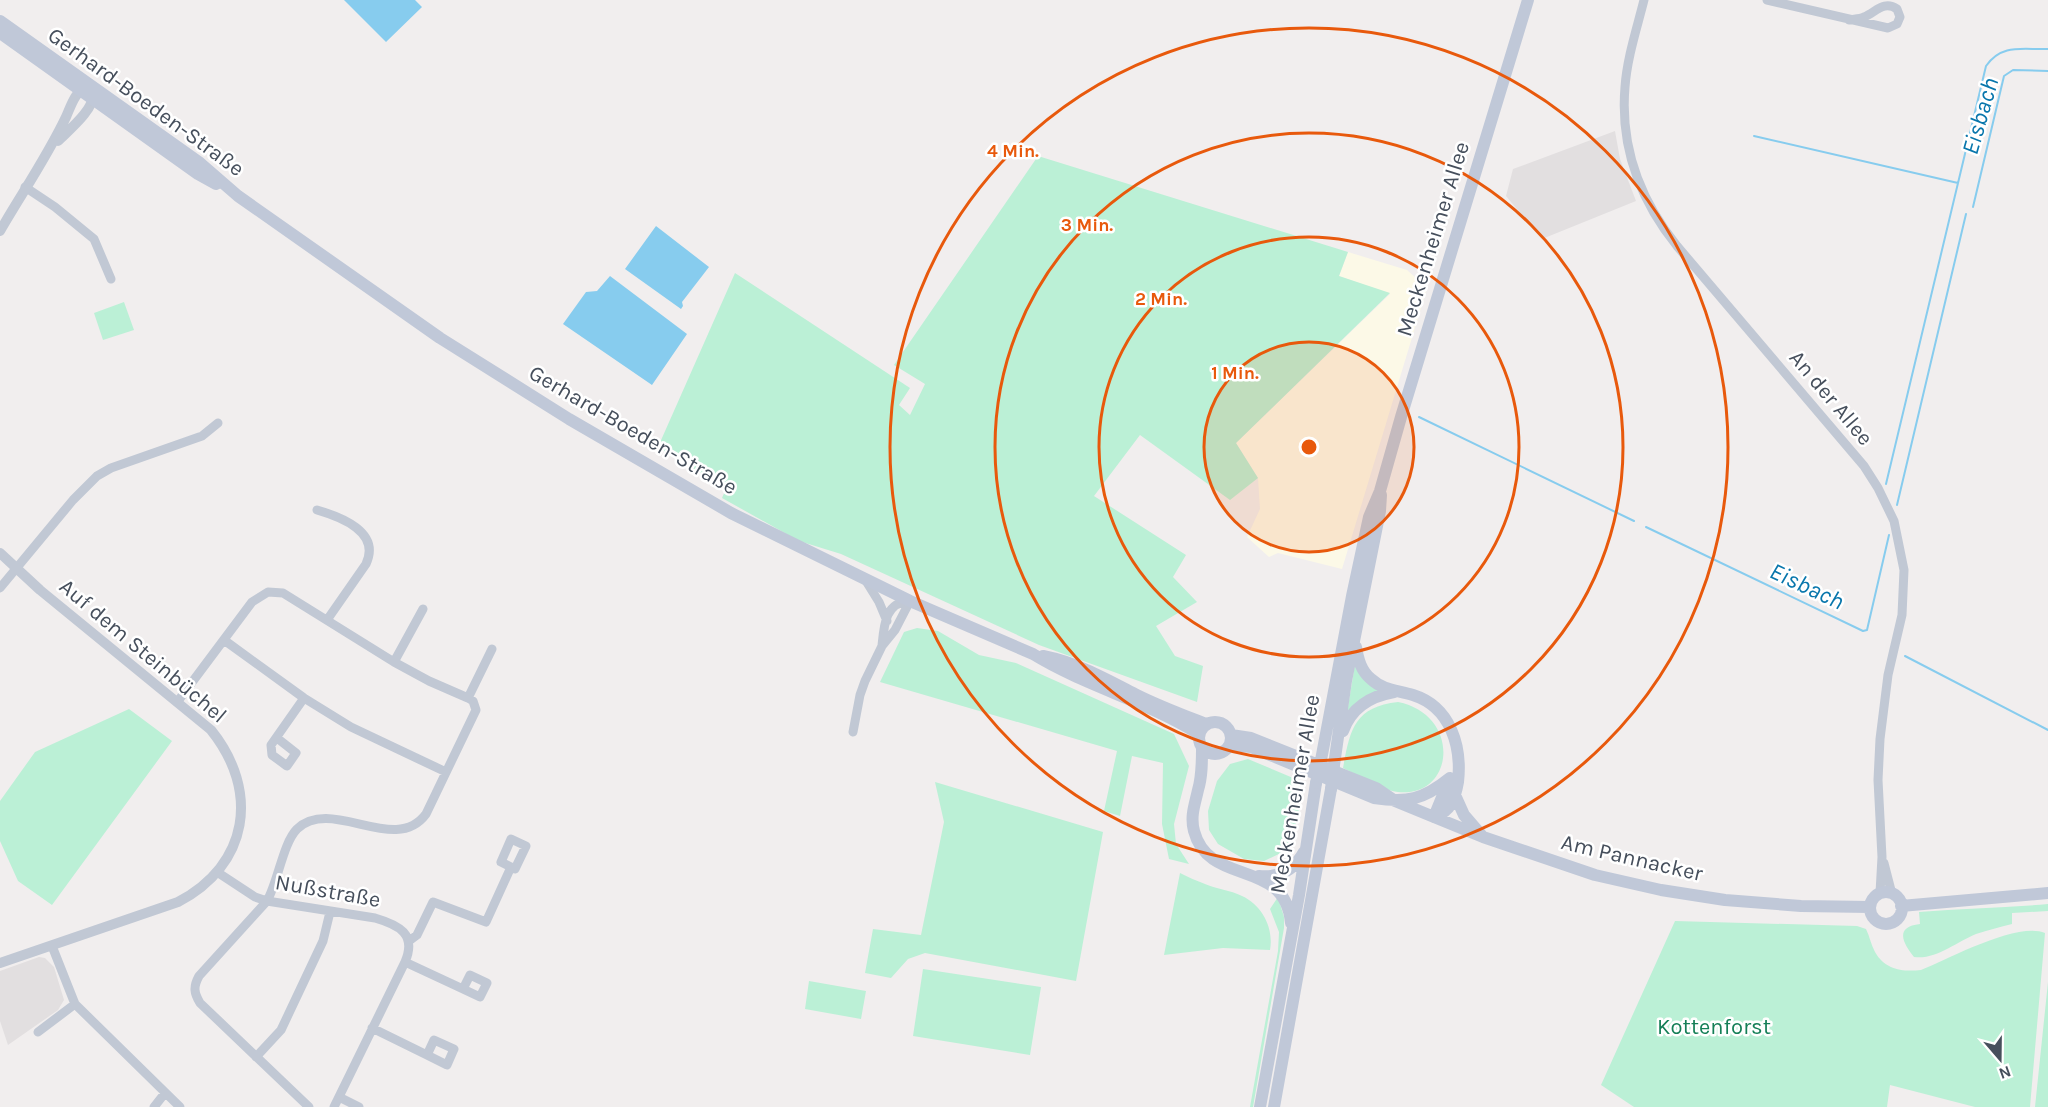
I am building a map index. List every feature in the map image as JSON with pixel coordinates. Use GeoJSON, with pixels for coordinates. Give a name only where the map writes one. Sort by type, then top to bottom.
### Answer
{"type":"FeatureCollection","features":[{"type":"Feature","properties":{"kind":"main road","name":"Meckenheimer Allee"},"geometry":{"type":"LineString","coordinates":[[1260,1107],[1299,895],[1316,783],[1369,517],[1380,491],[1528,0]]}},
{"type":"Feature","properties":{"kind":"main road","name":"Gerhard-Boeden-Straße"},"geometry":{"type":"LineString","coordinates":[[0,21],[90,91]]}},
{"type":"Feature","properties":{"kind":"main road","name":"Gerhard-Boeden-Straße"},"geometry":{"type":"LineString","coordinates":[[0,33],[200,163],[238,196],[440,338],[569,419],[731,513],[910,601],[1033,654],[1058,659],[1105,677],[1202,729],[1219,722],[1225,725],[1231,740]]}},
{"type":"Feature","properties":{"kind":"main road","name":"Meckenheimer Allee"},"geometry":{"type":"LineString","coordinates":[[1274,1107],[1330,789],[1346,681],[1380,511],[1380,491]]}},
{"type":"Feature","properties":{"kind":"main road"},"geometry":{"type":"LineString","coordinates":[[1355,638],[1358,657],[1366,675],[1376,684],[1394,692],[1419,697],[1437,709],[1450,726],[1457,750],[1459,768],[1455,795],[1447,811],[1434,817]]}},
{"type":"Feature","properties":{"kind":"main road"},"geometry":{"type":"LineString","coordinates":[[1335,759],[1345,724],[1352,714],[1373,698],[1394,692]]}},
{"type":"Feature","properties":{"kind":"main road"},"geometry":{"type":"LineString","coordinates":[[1202,729],[1199,742],[1203,764],[1192,818],[1199,843],[1219,864],[1266,880],[1279,892],[1291,916],[1292,928]]}},
{"type":"Feature","properties":{"kind":"main road"},"geometry":{"type":"LineString","coordinates":[[1202,749],[1218,754],[1224,752],[1231,740]]}},
{"type":"Feature","properties":{"kind":"main road","name":"Am Pannacker"},"geometry":{"type":"LineString","coordinates":[[1231,740],[1374,798],[1395,801],[1483,837],[1573,868],[1661,890],[1725,900],[1801,906],[1870,907]]}},
{"type":"Feature","properties":{"kind":"main road"},"geometry":{"type":"LineString","coordinates":[[1434,817],[1450,778],[1457,750]]}},
{"type":"Feature","properties":{"kind":"main road"},"geometry":{"type":"LineString","coordinates":[[1199,790],[1218,754]]}},
{"type":"Feature","properties":{"kind":"main road"},"geometry":{"type":"LineString","coordinates":[[1395,801],[1425,796],[1450,778]]}},
{"type":"Feature","properties":{"kind":"main road"},"geometry":{"type":"LineString","coordinates":[[1455,795],[1464,814],[1483,837]]}},
{"type":"Feature","properties":{"kind":"main road"},"geometry":{"type":"LineString","coordinates":[[1254,876],[1273,876],[1287,871],[1300,860],[1306,849]]}},
{"type":"Feature","properties":{"kind":"main road"},"geometry":{"type":"LineString","coordinates":[[1901,906],[2048,893]]}},
{"type":"Feature","properties":{"kind":"main road"},"geometry":{"type":"LineString","coordinates":[[1886,894],[1899,899],[1901,911],[1897,919],[1886,924],[1876,920],[1870,907],[1874,898],[1886,894]]}},
{"type":"Feature","properties":{"kind":"street","name":"An der Allee"},"geometry":{"type":"LineString","coordinates":[[1644,0],[1627,77],[1624,111],[1629,154],[1644,195],[1654,215],[1677,246],[1864,466],[1888,506],[1898,533],[1904,570],[1903,602],[1888,675],[1880,730],[1878,780],[1886,894]]}},
{"type":"Feature","properties":{"kind":"street"},"geometry":{"type":"LineString","coordinates":[[1767,0],[1849,20],[1888,28],[1897,24],[1900,17],[1897,9],[1889,5],[1865,17],[1849,20]]}},
{"type":"Feature","properties":{"kind":"street"},"geometry":{"type":"LineString","coordinates":[[50,150],[88,109],[90,91]]}},
{"type":"Feature","properties":{"kind":"street"},"geometry":{"type":"LineString","coordinates":[[0,231],[50,150],[74,100],[90,91]]}},
{"type":"Feature","properties":{"kind":"street"},"geometry":{"type":"LineString","coordinates":[[26,187],[94,239],[111,279]]}},
{"type":"Feature","properties":{"kind":"street"},"geometry":{"type":"LineString","coordinates":[[0,588],[79,494],[97,476],[111,468],[202,436],[218,423]]}},
{"type":"Feature","properties":{"kind":"street"},"geometry":{"type":"LineString","coordinates":[[317,510],[341,517],[363,534],[370,546],[370,555],[366,564],[327,620]]}},
{"type":"Feature","properties":{"kind":"street","name":"Auf dem Steinbüchel"},"geometry":{"type":"LineString","coordinates":[[0,553],[15,569],[211,730],[223,744],[238,775],[242,807],[240,823],[229,855],[217,872],[192,894],[178,902],[0,963]]}},
{"type":"Feature","properties":{"kind":"street"},"geometry":{"type":"LineString","coordinates":[[866,580],[887,621]]}},
{"type":"Feature","properties":{"kind":"street"},"geometry":{"type":"LineString","coordinates":[[178,701],[252,602],[268,592],[284,593],[394,662],[473,701],[476,710],[420,822],[401,830],[317,819],[299,828],[288,843],[274,889],[267,901],[199,976],[194,989],[200,1003],[309,1107]]}},
{"type":"Feature","properties":{"kind":"street"},"geometry":{"type":"LineString","coordinates":[[854,732],[863,688],[882,646],[887,621],[894,605],[910,601]]}},
{"type":"Feature","properties":{"kind":"street"},"geometry":{"type":"LineString","coordinates":[[882,646],[895,630],[910,601]]}},
{"type":"Feature","properties":{"kind":"street"},"geometry":{"type":"LineString","coordinates":[[394,662],[423,609]]}},
{"type":"Feature","properties":{"kind":"street"},"geometry":{"type":"LineString","coordinates":[[224,640],[304,699],[351,727],[446,772]]}},
{"type":"Feature","properties":{"kind":"street"},"geometry":{"type":"LineString","coordinates":[[468,698],[492,649]]}},
{"type":"Feature","properties":{"kind":"street"},"geometry":{"type":"LineString","coordinates":[[277,738],[304,699]]}},
{"type":"Feature","properties":{"kind":"street"},"geometry":{"type":"LineString","coordinates":[[334,1107],[405,962],[410,949],[409,941],[417,935],[433,902],[486,922],[511,867]]}},
{"type":"Feature","properties":{"kind":"street","name":"Nußstraße"},"geometry":{"type":"LineString","coordinates":[[217,872],[255,897],[267,901],[391,922],[400,927],[409,941]]}},
{"type":"Feature","properties":{"kind":"street"},"geometry":{"type":"LineString","coordinates":[[256,1057],[282,1030],[323,941],[330,912]]}},
{"type":"Feature","properties":{"kind":"street"},"geometry":{"type":"LineString","coordinates":[[52,946],[75,1004],[180,1107]]}},
{"type":"Feature","properties":{"kind":"street"},"geometry":{"type":"LineString","coordinates":[[405,962],[463,989]]}},
{"type":"Feature","properties":{"kind":"street"},"geometry":{"type":"LineString","coordinates":[[38,1032],[75,1004]]}},
{"type":"Feature","properties":{"kind":"street"},"geometry":{"type":"LineString","coordinates":[[372,1028],[427,1055]]}},
{"type":"Feature","properties":{"kind":"street"},"geometry":{"type":"LineString","coordinates":[[154,1107],[165,1093]]}},
{"type":"Feature","properties":{"kind":"street"},"geometry":{"type":"LineString","coordinates":[[339,1097],[359,1107]]}},
{"type":"Feature","properties":{"kind":"shaded area"},"geometry":{"type":"Polygon","coordinates":[[[1615,131],[1620,159],[1636,201],[1542,239],[1506,196],[1513,169],[1615,131]]]}},
{"type":"Feature","properties":{"kind":"shaded area"},"geometry":{"type":"Polygon","coordinates":[[[1348,252],[1407,270],[1427,288],[1342,569],[1278,553],[1269,557],[1247,537],[1260,509],[1258,478],[1236,443],[1390,294],[1339,276],[1348,252]]]}},
{"type":"Feature","properties":{"kind":"shaded area"},"geometry":{"type":"Polygon","coordinates":[[[39,957],[45,958],[54,967],[64,1000],[58,1010],[8,1045],[0,1021],[0,971],[39,957]]]}},
{"type":"Feature","properties":{"kind":"green space"},"geometry":{"type":"Polygon","coordinates":[[[1038,156],[1348,252],[1339,276],[1390,293],[1236,443],[1258,478],[1230,500],[1140,435],[1094,496],[1186,555],[1173,577],[1197,602],[1156,626],[1175,656],[1203,666],[1197,702],[1039,645],[841,554],[799,541],[722,498],[726,489],[658,447],[735,273],[910,388],[899,405],[910,415],[925,384],[894,365],[1038,156]]]}},
{"type":"Feature","properties":{"kind":"green space"},"geometry":{"type":"Polygon","coordinates":[[[124,302],[134,330],[103,340],[94,313],[124,302]]]}},
{"type":"Feature","properties":{"kind":"green space"},"geometry":{"type":"Polygon","coordinates":[[[917,628],[938,631],[979,655],[1016,663],[1174,734],[1189,766],[1174,824],[1176,844],[1189,864],[1169,859],[1162,824],[1163,763],[1132,756],[1120,816],[1104,811],[1117,751],[880,682],[904,632],[917,628]]]}},
{"type":"Feature","properties":{"kind":"green space"},"geometry":{"type":"Polygon","coordinates":[[[1355,664],[1379,691],[1347,713],[1355,664]]]}},
{"type":"Feature","properties":{"kind":"green space"},"geometry":{"type":"Polygon","coordinates":[[[1398,702],[1419,710],[1433,722],[1441,738],[1443,754],[1440,770],[1431,782],[1417,790],[1392,791],[1343,768],[1348,742],[1363,715],[1372,709],[1398,702]]]}},
{"type":"Feature","properties":{"kind":"green space"},"geometry":{"type":"Polygon","coordinates":[[[129,709],[172,741],[52,905],[18,881],[0,841],[0,801],[35,752],[129,709]]]}},
{"type":"Feature","properties":{"kind":"green space"},"geometry":{"type":"Polygon","coordinates":[[[1248,759],[1305,783],[1293,837],[1283,852],[1264,861],[1244,859],[1218,844],[1209,830],[1208,811],[1217,781],[1230,764],[1248,759]]]}},
{"type":"Feature","properties":{"kind":"green space"},"geometry":{"type":"Polygon","coordinates":[[[935,782],[1103,832],[1076,981],[925,953],[908,959],[891,978],[865,973],[873,929],[921,935],[944,822],[935,782]]]}},
{"type":"Feature","properties":{"kind":"green space"},"geometry":{"type":"Polygon","coordinates":[[[1180,873],[1210,886],[1237,894],[1255,905],[1261,911],[1268,926],[1270,950],[1223,948],[1164,955],[1180,873]]]}},
{"type":"Feature","properties":{"kind":"green space"},"geometry":{"type":"Polygon","coordinates":[[[1278,897],[1284,917],[1284,928],[1253,1107],[1250,1107],[1278,951],[1279,932],[1270,909],[1278,897]]]}},
{"type":"Feature","properties":{"kind":"green space"},"geometry":{"type":"Polygon","coordinates":[[[2048,904],[2048,911],[2012,913],[2012,924],[1976,934],[1930,956],[1914,957],[1904,941],[1903,936],[1907,928],[1920,924],[1919,912],[2048,904]]]}},
{"type":"Feature","properties":{"kind":"green space","name":"Kottenforst"},"geometry":{"type":"Polygon","coordinates":[[[1675,921],[1857,926],[1866,929],[1875,952],[1884,963],[1908,971],[1921,970],[1965,950],[2018,932],[2045,933],[2030,1107],[1975,1107],[1890,1085],[1887,1107],[1634,1107],[1601,1085],[1675,921]]]}},
{"type":"Feature","properties":{"kind":"green space"},"geometry":{"type":"Polygon","coordinates":[[[923,969],[1041,987],[1030,1055],[913,1036],[923,969]]]}},
{"type":"Feature","properties":{"kind":"green space"},"geometry":{"type":"Polygon","coordinates":[[[809,981],[866,991],[861,1019],[805,1009],[809,981]]]}},
{"type":"Feature","properties":{"kind":"green space"},"geometry":{"type":"Polygon","coordinates":[[[2048,982],[2048,1107],[2035,1107],[2048,982]]]}},
{"type":"Feature","properties":{"kind":"water"},"geometry":{"type":"Polygon","coordinates":[[[344,0],[415,0],[422,7],[386,42],[344,0]]]}},
{"type":"Feature","properties":{"kind":"water"},"geometry":{"type":"Polygon","coordinates":[[[656,226],[709,267],[682,302],[681,309],[625,269],[656,226]]]}},
{"type":"Feature","properties":{"kind":"water"},"geometry":{"type":"Polygon","coordinates":[[[610,276],[687,334],[652,385],[563,324],[586,292],[597,291],[610,276]]]}},
{"type":"Feature","properties":{"kind":"waterway"},"geometry":{"type":"LineString","coordinates":[[1886,484],[1986,66],[1992,59],[2006,51],[2048,49]]}},
{"type":"Feature","properties":{"kind":"waterway","name":"Eisbach"},"geometry":{"type":"LineString","coordinates":[[1973,207],[2004,76],[2013,70],[2048,71]]}},
{"type":"Feature","properties":{"kind":"waterway"},"geometry":{"type":"LineString","coordinates":[[1754,136],[1958,183]]}},
{"type":"Feature","properties":{"kind":"waterway","name":"Eisbach"},"geometry":{"type":"LineString","coordinates":[[1897,505],[1966,214]]}},
{"type":"Feature","properties":{"kind":"waterway","name":"Eisbach"},"geometry":{"type":"LineString","coordinates":[[1419,417],[1634,521]]}},
{"type":"Feature","properties":{"kind":"waterway","name":"Eisbach"},"geometry":{"type":"LineString","coordinates":[[1646,527],[1863,631],[1867,630],[1889,535]]}},
{"type":"Feature","properties":{"kind":"waterway"},"geometry":{"type":"LineString","coordinates":[[1905,656],[2048,730]]}}]}
